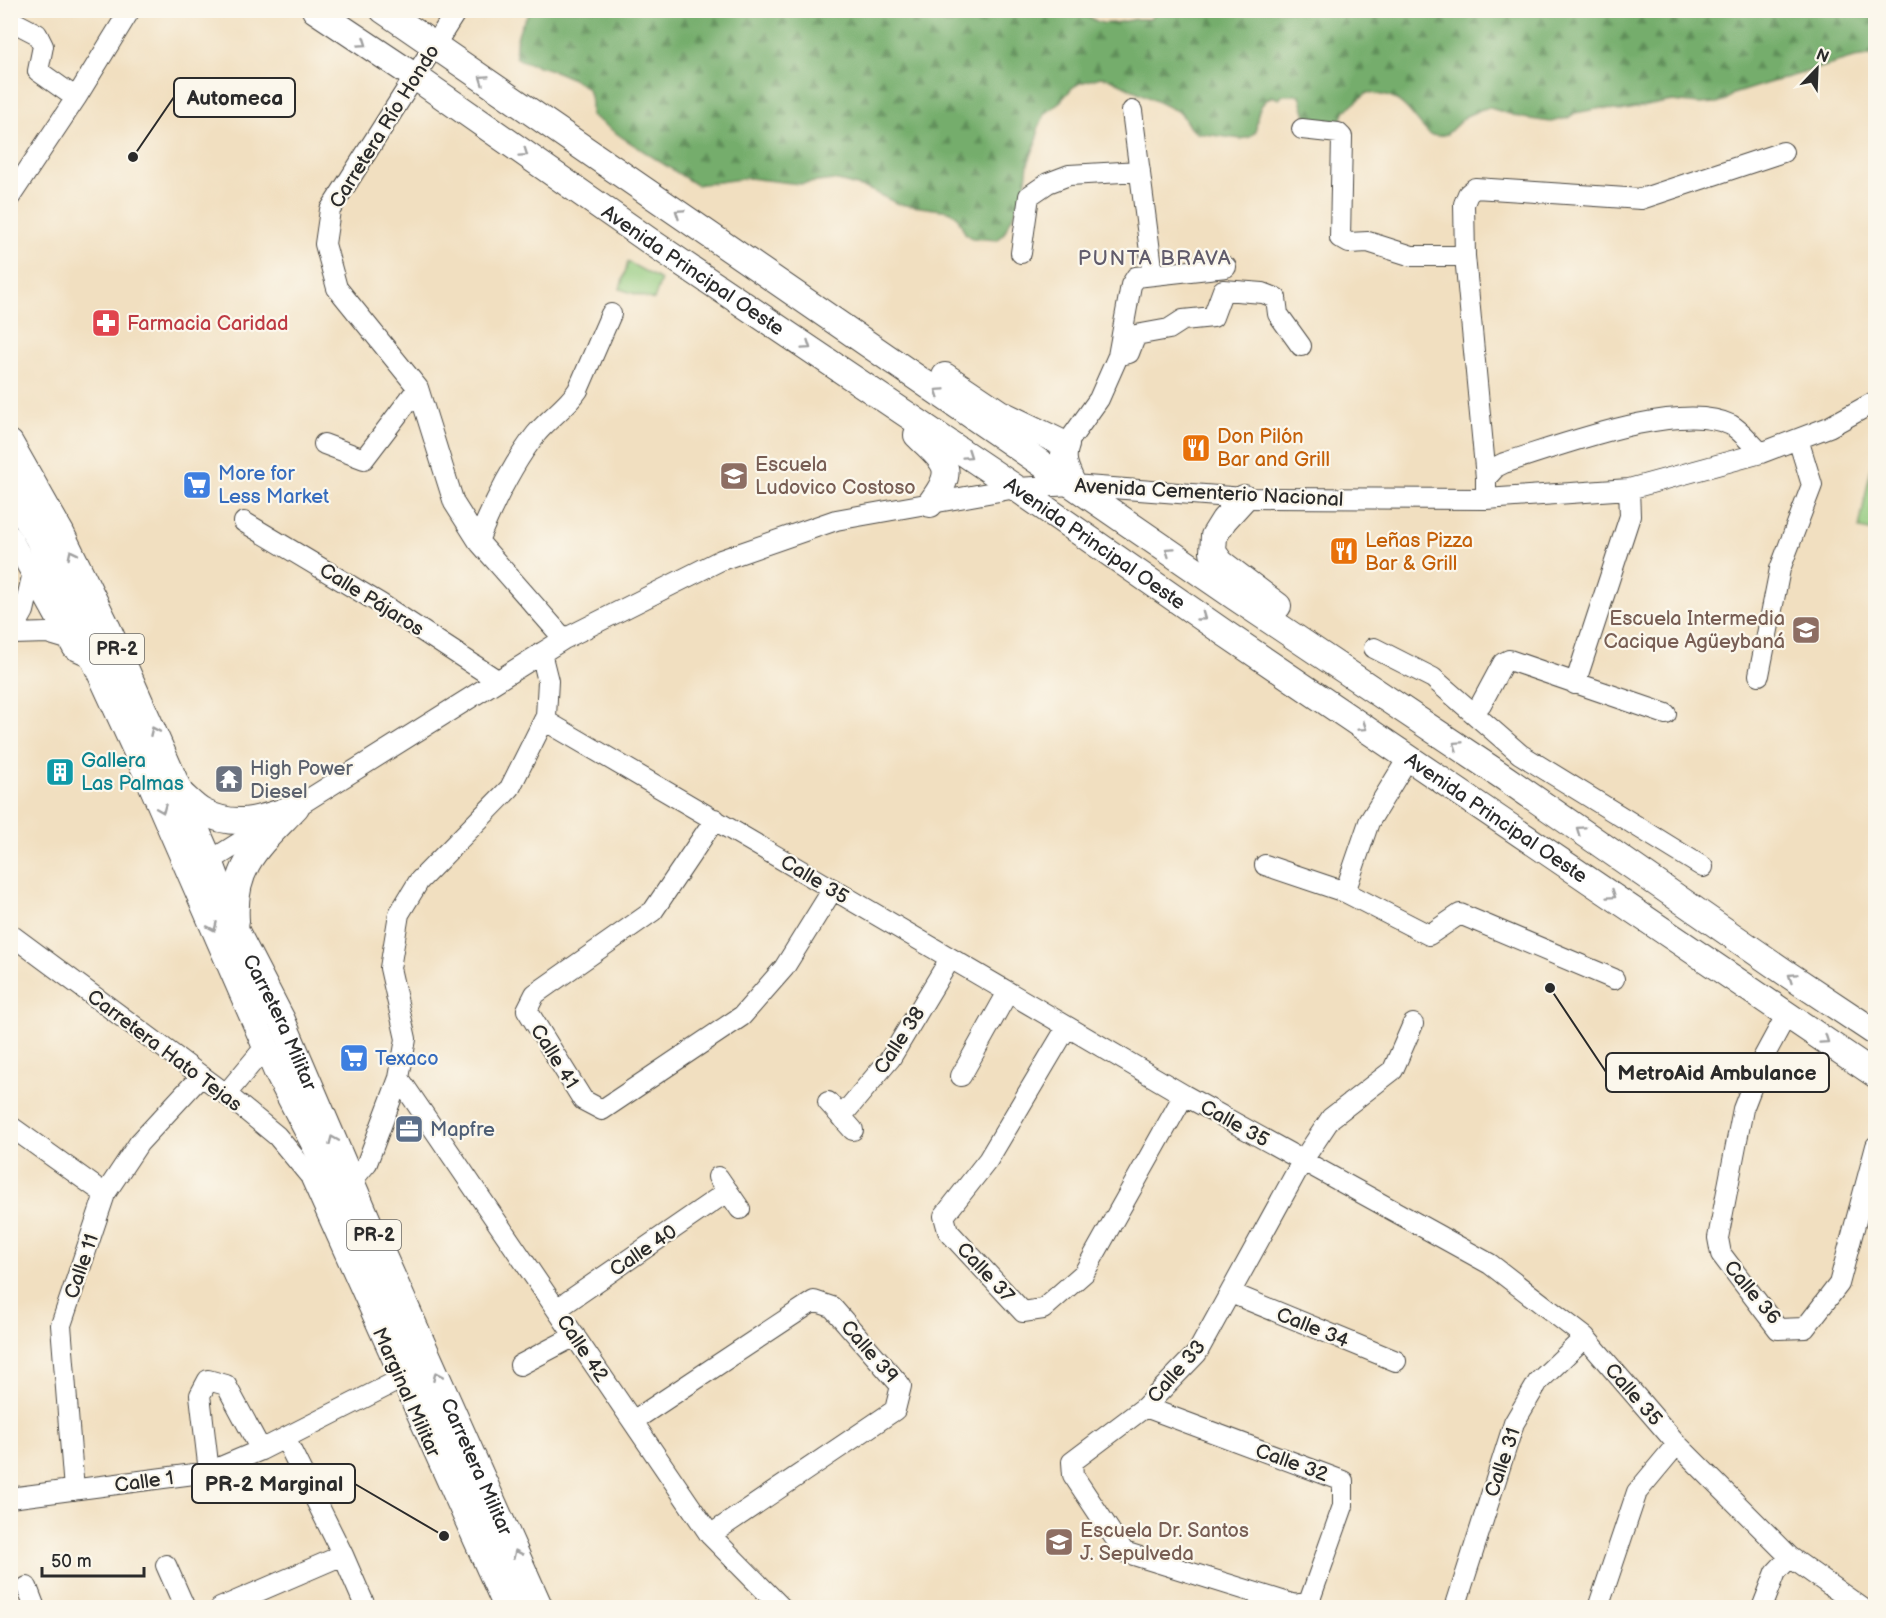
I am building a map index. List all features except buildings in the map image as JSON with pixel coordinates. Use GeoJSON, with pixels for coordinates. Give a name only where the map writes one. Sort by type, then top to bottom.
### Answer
{"type":"FeatureCollection","features":[{"type":"Feature","properties":{"kind":"main road","name":"Avenida Principal Oeste"},"geometry":{"type":"LineString","coordinates":[[315,10],[414,76],[654,244],[873,390],[1408,758],[1875,1075]]}},
{"type":"Feature","properties":{"kind":"main road","name":"Avenida Principal Oeste"},"geometry":{"type":"LineString","coordinates":[[383,10],[1235,597],[1505,778],[1875,1033]]}},
{"type":"Feature","properties":{"kind":"main road"},"geometry":{"type":"LineString","coordinates":[[727,246],[784,270],[827,295],[1000,413],[1066,445],[1063,461],[1073,485]]}},
{"type":"Feature","properties":{"kind":"main road"},"geometry":{"type":"LineString","coordinates":[[873,390],[941,458],[946,476],[944,484],[930,504]]}},
{"type":"Feature","properties":{"kind":"main road","name":"Carretera Militar"},"geometry":{"type":"LineString","coordinates":[[10,443],[62,532],[181,794],[200,868],[266,1046],[319,1153],[520,1608]]}},
{"type":"Feature","properties":{"kind":"main road","name":"Carretera Militar"},"geometry":{"type":"LineString","coordinates":[[10,491],[38,538],[150,781],[237,933],[282,1020],[351,1182],[540,1608]]}},
{"type":"Feature","properties":{"kind":"main road"},"geometry":{"type":"LineString","coordinates":[[1244,498],[1224,520],[1214,536],[1213,552],[1221,563],[1290,616],[1305,642]]}},
{"type":"Feature","properties":{"kind":"main road"},"geometry":{"type":"LineString","coordinates":[[181,794],[201,811],[223,820],[252,821],[296,807]]}},
{"type":"Feature","properties":{"kind":"main road"},"geometry":{"type":"LineString","coordinates":[[237,933],[235,902],[243,869],[255,850],[296,807]]}},
{"type":"Feature","properties":{"kind":"main road"},"geometry":{"type":"LineString","coordinates":[[1787,1014],[1794,1005],[1807,1006],[1875,1049]]}},
{"type":"Feature","properties":{"kind":"street"},"geometry":{"type":"LineString","coordinates":[[10,197],[76,98],[130,10]]}},
{"type":"Feature","properties":{"kind":"street","name":"Carretera Río Hondo"},"geometry":{"type":"LineString","coordinates":[[457,10],[330,210],[325,244],[337,288],[418,388],[454,503],[478,542],[564,639]]}},
{"type":"Feature","properties":{"kind":"street"},"geometry":{"type":"LineString","coordinates":[[10,20],[37,34],[43,46],[38,71],[76,98]]}},
{"type":"Feature","properties":{"kind":"street"},"geometry":{"type":"LineString","coordinates":[[1132,111],[1153,275]]}},
{"type":"Feature","properties":{"kind":"street"},"geometry":{"type":"LineString","coordinates":[[1302,129],[1338,133],[1342,137],[1340,238],[1349,243],[1368,242],[1412,256],[1465,256]]}},
{"type":"Feature","properties":{"kind":"street"},"geometry":{"type":"LineString","coordinates":[[1486,499],[1486,478],[1465,256],[1464,204],[1468,194],[1475,188],[1641,199],[1783,152]]}},
{"type":"Feature","properties":{"kind":"street"},"geometry":{"type":"LineString","coordinates":[[1021,253],[1029,196],[1048,183],[1069,175],[1140,171]]}},
{"type":"Feature","properties":{"kind":"street"},"geometry":{"type":"LineString","coordinates":[[1066,445],[1099,399],[1118,356],[1131,285],[1136,278],[1226,267]]}},
{"type":"Feature","properties":{"kind":"street"},"geometry":{"type":"LineString","coordinates":[[1118,356],[1129,352],[1136,335],[1169,329],[1183,320],[1213,317],[1223,290],[1263,293],[1276,298],[1278,314],[1301,346]]}},
{"type":"Feature","properties":{"kind":"street"},"geometry":{"type":"LineString","coordinates":[[478,542],[489,514],[518,461],[537,433],[578,390],[610,315]]}},
{"type":"Feature","properties":{"kind":"street"},"geometry":{"type":"LineString","coordinates":[[324,444],[364,459],[418,388]]}},
{"type":"Feature","properties":{"kind":"street","name":"Avenida Cementerio Nacional"},"geometry":{"type":"LineString","coordinates":[[200,868],[564,639],[721,560],[836,520],[1016,488],[1073,485],[1244,498],[1486,499],[1629,489],[1761,453],[1828,427],[1875,400]]}},
{"type":"Feature","properties":{"kind":"street"},"geometry":{"type":"LineString","coordinates":[[1486,478],[1496,467],[1504,463],[1609,431],[1678,417],[1709,419],[1731,425],[1761,453]]}},
{"type":"Feature","properties":{"kind":"street"},"geometry":{"type":"LineString","coordinates":[[1759,675],[1780,569],[1812,485],[1798,439]]}},
{"type":"Feature","properties":{"kind":"street"},"geometry":{"type":"LineString","coordinates":[[1575,684],[1630,516],[1629,489]]}},
{"type":"Feature","properties":{"kind":"street","name":"Calle Pájaros"},"geometry":{"type":"LineString","coordinates":[[244,522],[381,604],[498,680]]}},
{"type":"Feature","properties":{"kind":"street"},"geometry":{"type":"LineString","coordinates":[[10,535],[73,649],[93,658]]}},
{"type":"Feature","properties":{"kind":"street"},"geometry":{"type":"LineString","coordinates":[[32,577],[24,611],[12,635],[47,633],[67,639]]}},
{"type":"Feature","properties":{"kind":"street"},"geometry":{"type":"LineString","coordinates":[[1374,648],[1433,678],[1520,754],[1703,867]]}},
{"type":"Feature","properties":{"kind":"street"},"geometry":{"type":"LineString","coordinates":[[351,1182],[367,1164],[399,1078],[406,1039],[390,968],[399,914],[419,881],[510,788],[544,720],[548,681],[541,653]]}},
{"type":"Feature","properties":{"kind":"street"},"geometry":{"type":"LineString","coordinates":[[1474,712],[1482,704],[1503,663],[1509,660],[1666,714]]}},
{"type":"Feature","properties":{"kind":"street","name":"Calle 35"},"geometry":{"type":"LineString","coordinates":[[544,720],[1184,1095],[1490,1264],[1585,1337],[1677,1444],[1790,1557],[1862,1608]]}},
{"type":"Feature","properties":{"kind":"street"},"geometry":{"type":"LineString","coordinates":[[1505,778],[1520,754]]}},
{"type":"Feature","properties":{"kind":"street"},"geometry":{"type":"LineString","coordinates":[[1345,892],[1369,822],[1408,758]]}},
{"type":"Feature","properties":{"kind":"street","name":"Calle 41"},"geometry":{"type":"LineString","coordinates":[[715,819],[653,911],[535,994],[527,1010],[583,1100],[602,1110],[742,1016],[784,968],[832,889]]}},
{"type":"Feature","properties":{"kind":"street"},"geometry":{"type":"LineString","coordinates":[[1265,865],[1345,892],[1429,935],[1460,914],[1614,979]]}},
{"type":"Feature","properties":{"kind":"street","name":"Carretera Hato Tejas"},"geometry":{"type":"LineString","coordinates":[[10,934],[226,1094],[277,1136],[310,1176]]}},
{"type":"Feature","properties":{"kind":"street","name":"Calle 38"},"geometry":{"type":"LineString","coordinates":[[841,1117],[890,1059],[950,959]]}},
{"type":"Feature","properties":{"kind":"street"},"geometry":{"type":"LineString","coordinates":[[961,1076],[1008,992]]}},
{"type":"Feature","properties":{"kind":"street","name":"Calle 36"},"geometry":{"type":"LineString","coordinates":[[1787,1014],[1762,1060],[1743,1109],[1718,1238],[1721,1254],[1778,1329],[1805,1328],[1839,1284],[1875,1146]]}},
{"type":"Feature","properties":{"kind":"street","name":"Calle 33"},"geometry":{"type":"LineString","coordinates":[[1106,1524],[1073,1475],[1072,1462],[1145,1407],[1197,1353],[1303,1160],[1332,1118],[1393,1070],[1413,1024]]}},
{"type":"Feature","properties":{"kind":"street","name":"Calle 37"},"geometry":{"type":"LineString","coordinates":[[1067,1027],[988,1160],[944,1216],[948,1231],[1023,1312],[1042,1310],[1084,1273],[1184,1095]]}},
{"type":"Feature","properties":{"kind":"street"},"geometry":{"type":"LineString","coordinates":[[226,1094],[266,1046]]}},
{"type":"Feature","properties":{"kind":"street","name":"Calle 11"},"geometry":{"type":"LineString","coordinates":[[74,1490],[61,1325],[105,1194],[139,1143],[201,1076]]}},
{"type":"Feature","properties":{"kind":"street","name":"Calle 42"},"geometry":{"type":"LineString","coordinates":[[399,1078],[710,1535],[782,1608]]}},
{"type":"Feature","properties":{"kind":"street"},"geometry":{"type":"LineString","coordinates":[[10,1126],[105,1194]]}},
{"type":"Feature","properties":{"kind":"street","name":"Marginal Militar"},"geometry":{"type":"LineString","coordinates":[[310,1176],[504,1608]]}},
{"type":"Feature","properties":{"kind":"street","name":"Calle 40"},"geometry":{"type":"LineString","coordinates":[[557,1309],[723,1184],[740,1209]]}},
{"type":"Feature","properties":{"kind":"street","name":"Calle 34"},"geometry":{"type":"LineString","coordinates":[[1231,1293],[1396,1361]]}},
{"type":"Feature","properties":{"kind":"street","name":"Calle 39"},"geometry":{"type":"LineString","coordinates":[[633,1422],[814,1301],[832,1307],[901,1386],[895,1410],[710,1535]]}},
{"type":"Feature","properties":{"kind":"street"},"geometry":{"type":"LineString","coordinates":[[520,1365],[574,1336]]}},
{"type":"Feature","properties":{"kind":"street","name":"Calle 31"},"geometry":{"type":"LineString","coordinates":[[1455,1608],[1514,1423],[1538,1382],[1585,1337]]}},
{"type":"Feature","properties":{"kind":"street","name":"Calle 1"},"geometry":{"type":"LineString","coordinates":[[10,1498],[209,1472],[261,1450],[401,1379]]}},
{"type":"Feature","properties":{"kind":"street"},"geometry":{"type":"LineString","coordinates":[[209,1472],[200,1395],[208,1380],[226,1385],[261,1450]]}},
{"type":"Feature","properties":{"kind":"street","name":"Calle 32"},"geometry":{"type":"LineString","coordinates":[[1106,1524],[1124,1552],[1295,1605],[1309,1602],[1343,1506],[1343,1481],[1145,1407]]}},
{"type":"Feature","properties":{"kind":"street"},"geometry":{"type":"LineString","coordinates":[[285,1438],[343,1555],[366,1608]]}},
{"type":"Feature","properties":{"kind":"street"},"geometry":{"type":"LineString","coordinates":[[1598,1608],[1636,1492],[1677,1444]]}},
{"type":"Feature","properties":{"kind":"street"},"geometry":{"type":"LineString","coordinates":[[220,1608],[343,1555]]}},
{"type":"Feature","properties":{"kind":"street"},"geometry":{"type":"LineString","coordinates":[[1762,1608],[1776,1572],[1790,1557]]}},
{"type":"Feature","properties":{"kind":"street"},"geometry":{"type":"LineString","coordinates":[[166,1565],[185,1608]]}},
{"type":"Feature","properties":{"kind":"street"},"geometry":{"type":"LineString","coordinates":[[27,1587],[35,1608]]}},
{"type":"Feature","properties":{"kind":"green space"},"geometry":{"type":"Polygon","coordinates":[[[533,10],[1077,10],[1098,22],[1109,24],[1150,19],[1158,10],[1876,11],[1875,55],[1854,58],[1765,84],[1733,94],[1717,103],[1672,101],[1620,111],[1602,108],[1575,113],[1568,118],[1551,122],[1523,118],[1490,108],[1466,116],[1447,134],[1439,136],[1430,135],[1398,101],[1380,94],[1367,93],[1344,112],[1342,119],[1334,121],[1307,119],[1300,95],[1283,95],[1279,99],[1272,96],[1263,103],[1258,115],[1256,131],[1250,137],[1241,139],[1197,133],[1190,128],[1181,113],[1111,79],[1101,77],[1073,87],[1058,104],[1045,114],[1028,164],[1023,196],[998,240],[972,238],[965,233],[957,216],[949,211],[898,204],[868,189],[834,180],[800,184],[748,178],[696,185],[591,115],[589,94],[586,88],[577,81],[516,57],[519,32],[533,10]]]}},
{"type":"Feature","properties":{"kind":"green space"},"geometry":{"type":"Polygon","coordinates":[[[628,262],[661,280],[654,300],[620,289],[628,262]]]}},
{"type":"Feature","properties":{"kind":"green space"},"geometry":{"type":"Polygon","coordinates":[[[1872,462],[1875,463],[1875,532],[1859,529],[1872,462]]]}},
{"type":"Feature","properties":{"kind":"place","name":"Automeca"},"geometry":{"type":"Point","coordinates":[133,157]}},
{"type":"Feature","properties":{"kind":"place","name":"Farmacia Caridad"},"geometry":{"type":"Point","coordinates":[106,323]}},
{"type":"Feature","properties":{"kind":"place","name":"Don Pilón Bar and Grill"},"geometry":{"type":"Point","coordinates":[1196,448]}},
{"type":"Feature","properties":{"kind":"place","name":"Escuela Ludovico Costoso"},"geometry":{"type":"Point","coordinates":[734,476]}},
{"type":"Feature","properties":{"kind":"place","name":"More for Less Market"},"geometry":{"type":"Point","coordinates":[197,485]}},
{"type":"Feature","properties":{"kind":"place","name":"Leñas Pizza Bar & Grill"},"geometry":{"type":"Point","coordinates":[1344,551]}},
{"type":"Feature","properties":{"kind":"place","name":"Escuela Intermedia Cacique Agüeybaná"},"geometry":{"type":"Point","coordinates":[1806,630]}},
{"type":"Feature","properties":{"kind":"place","name":"Gallera Las Palmas"},"geometry":{"type":"Point","coordinates":[60,772]}},
{"type":"Feature","properties":{"kind":"place","name":"High Power Diesel"},"geometry":{"type":"Point","coordinates":[229,779]}},
{"type":"Feature","properties":{"kind":"place","name":"MetroAid Ambulance"},"geometry":{"type":"Point","coordinates":[1550,988]}},
{"type":"Feature","properties":{"kind":"place","name":"Texaco"},"geometry":{"type":"Point","coordinates":[354,1058]}},
{"type":"Feature","properties":{"kind":"place","name":"Mapfre"},"geometry":{"type":"Point","coordinates":[409,1129]}},
{"type":"Feature","properties":{"kind":"place","name":"PR-2 Marginal"},"geometry":{"type":"Point","coordinates":[444,1536]}},
{"type":"Feature","properties":{"kind":"place","name":"Escuela Dr. Santos J. Sepulveda"},"geometry":{"type":"Point","coordinates":[1059,1542]}},
{"type":"Feature","properties":{"kind":"district","name":"PUNTA BRAVA"},"geometry":{"type":"Point","coordinates":[1155,258]}}]}
